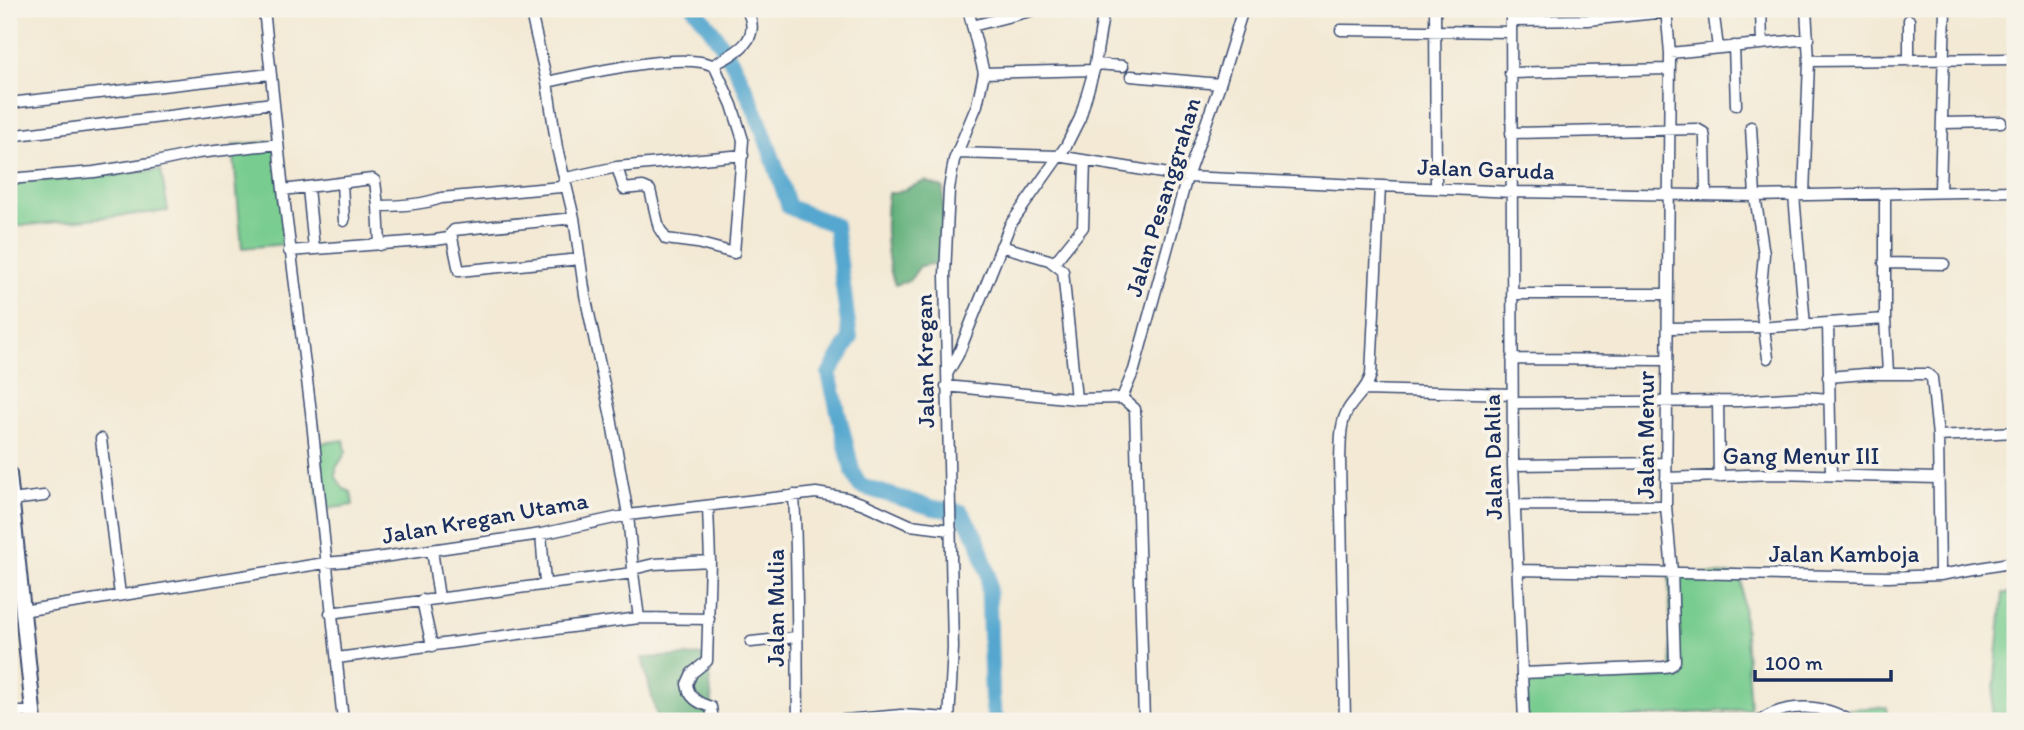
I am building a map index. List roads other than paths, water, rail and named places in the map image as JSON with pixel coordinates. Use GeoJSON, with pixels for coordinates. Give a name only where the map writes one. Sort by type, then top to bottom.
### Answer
{"type":"FeatureCollection","features":[{"type":"Feature","properties":{"kind":"main road"},"geometry":{"type":"LineString","coordinates":[[9,474],[15,592],[22,611],[33,717]]}},
{"type":"Feature","properties":{"kind":"street"},"geometry":{"type":"LineString","coordinates":[[264,9],[342,721]]}},
{"type":"Feature","properties":{"kind":"street"},"geometry":{"type":"LineString","coordinates":[[530,9],[547,82],[557,148],[574,218],[628,515],[633,569],[654,564],[710,561]]}},
{"type":"Feature","properties":{"kind":"street"},"geometry":{"type":"LineString","coordinates":[[713,65],[748,42],[753,28],[752,19],[746,9]]}},
{"type":"Feature","properties":{"kind":"street","name":"Jalan Kregan"},"geometry":{"type":"LineString","coordinates":[[949,720],[953,676],[945,275],[949,189],[951,169],[977,105],[984,73],[968,9]]}},
{"type":"Feature","properties":{"kind":"street"},"geometry":{"type":"LineString","coordinates":[[972,26],[1038,9]]}},
{"type":"Feature","properties":{"kind":"street"},"geometry":{"type":"LineString","coordinates":[[1072,9],[1077,12],[1104,9],[1095,67],[1080,118],[1058,156],[1022,206],[1001,246],[946,380],[1076,399],[1122,398],[1135,409],[1144,721]]}},
{"type":"Feature","properties":{"kind":"street","name":"Jalan Pesanggrahan"},"geometry":{"type":"LineString","coordinates":[[1122,398],[1134,370],[1187,177],[1243,9]]}},
{"type":"Feature","properties":{"kind":"street"},"geometry":{"type":"LineString","coordinates":[[1435,9],[1436,188]]}},
{"type":"Feature","properties":{"kind":"street","name":"Jalan Dahlia"},"geometry":{"type":"LineString","coordinates":[[1511,9],[1513,465],[1524,721]]}},
{"type":"Feature","properties":{"kind":"street"},"geometry":{"type":"LineString","coordinates":[[1713,9],[1718,48]]}},
{"type":"Feature","properties":{"kind":"street"},"geometry":{"type":"LineString","coordinates":[[1761,9],[1762,44]]}},
{"type":"Feature","properties":{"kind":"street"},"geometry":{"type":"LineString","coordinates":[[1805,326],[1799,195],[1809,61],[1806,9]]}},
{"type":"Feature","properties":{"kind":"street"},"geometry":{"type":"LineString","coordinates":[[1940,191],[1945,9]]}},
{"type":"Feature","properties":{"kind":"street"},"geometry":{"type":"LineString","coordinates":[[1511,21],[1588,20],[1666,11]]}},
{"type":"Feature","properties":{"kind":"street","name":"Jalan Menur"},"geometry":{"type":"LineString","coordinates":[[1523,673],[1664,667],[1674,664],[1676,657],[1666,506],[1670,53],[1666,11]]}},
{"type":"Feature","properties":{"kind":"street"},"geometry":{"type":"LineString","coordinates":[[1909,20],[1909,61]]}},
{"type":"Feature","properties":{"kind":"street"},"geometry":{"type":"LineString","coordinates":[[1341,30],[1511,32]]}},
{"type":"Feature","properties":{"kind":"street"},"geometry":{"type":"LineString","coordinates":[[1670,53],[1809,39]]}},
{"type":"Feature","properties":{"kind":"street"},"geometry":{"type":"LineString","coordinates":[[1734,46],[1736,106]]}},
{"type":"Feature","properties":{"kind":"street"},"geometry":{"type":"LineString","coordinates":[[1809,61],[2015,59]]}},
{"type":"Feature","properties":{"kind":"street"},"geometry":{"type":"LineString","coordinates":[[547,82],[667,61],[705,62],[713,65],[743,140],[734,253],[697,243],[666,239],[659,228],[650,190],[643,187],[624,189],[617,167]]}},
{"type":"Feature","properties":{"kind":"street"},"geometry":{"type":"LineString","coordinates":[[984,73],[1123,65]]}},
{"type":"Feature","properties":{"kind":"street"},"geometry":{"type":"LineString","coordinates":[[1510,73],[1669,69]]}},
{"type":"Feature","properties":{"kind":"street"},"geometry":{"type":"LineString","coordinates":[[9,103],[270,74]]}},
{"type":"Feature","properties":{"kind":"street"},"geometry":{"type":"LineString","coordinates":[[1131,76],[1220,84]]}},
{"type":"Feature","properties":{"kind":"street"},"geometry":{"type":"LineString","coordinates":[[9,136],[273,103]]}},
{"type":"Feature","properties":{"kind":"street"},"geometry":{"type":"LineString","coordinates":[[1942,124],[2001,121]]}},
{"type":"Feature","properties":{"kind":"street"},"geometry":{"type":"LineString","coordinates":[[1751,127],[1755,196],[1763,254],[1760,298],[1768,358]]}},
{"type":"Feature","properties":{"kind":"street"},"geometry":{"type":"LineString","coordinates":[[1511,133],[1697,129],[1704,133],[1706,195]]}},
{"type":"Feature","properties":{"kind":"street"},"geometry":{"type":"LineString","coordinates":[[9,179],[94,172],[198,153],[278,144]]}},
{"type":"Feature","properties":{"kind":"street","name":"Jalan Garuda"},"geometry":{"type":"LineString","coordinates":[[957,153],[1058,156],[1187,177],[1513,192],[1755,196],[2015,191]]}},
{"type":"Feature","properties":{"kind":"street"},"geometry":{"type":"LineString","coordinates":[[378,206],[561,187],[566,178],[617,167],[743,155]]}},
{"type":"Feature","properties":{"kind":"street"},"geometry":{"type":"LineString","coordinates":[[1054,263],[1083,227],[1085,161]]}},
{"type":"Feature","properties":{"kind":"street"},"geometry":{"type":"LineString","coordinates":[[282,190],[374,180],[380,245]]}},
{"type":"Feature","properties":{"kind":"street"},"geometry":{"type":"LineString","coordinates":[[342,183],[344,221]]}},
{"type":"Feature","properties":{"kind":"street"},"geometry":{"type":"LineString","coordinates":[[1345,721],[1340,459],[1344,420],[1349,407],[1370,379],[1380,186]]}},
{"type":"Feature","properties":{"kind":"street"},"geometry":{"type":"LineString","coordinates":[[308,188],[314,249]]}},
{"type":"Feature","properties":{"kind":"street"},"geometry":{"type":"LineString","coordinates":[[1885,194],[1884,263],[1888,373]]}},
{"type":"Feature","properties":{"kind":"street"},"geometry":{"type":"LineString","coordinates":[[289,251],[442,239],[449,238],[454,230],[574,218]]}},
{"type":"Feature","properties":{"kind":"street"},"geometry":{"type":"LineString","coordinates":[[451,233],[459,271],[580,259]]}},
{"type":"Feature","properties":{"kind":"street"},"geometry":{"type":"LineString","coordinates":[[1001,246],[1054,263],[1064,274],[1076,399]]}},
{"type":"Feature","properties":{"kind":"street"},"geometry":{"type":"LineString","coordinates":[[1884,263],[1944,264]]}},
{"type":"Feature","properties":{"kind":"street"},"geometry":{"type":"LineString","coordinates":[[1512,294],[1668,294]]}},
{"type":"Feature","properties":{"kind":"street"},"geometry":{"type":"LineString","coordinates":[[1668,328],[1805,326],[1885,319]]}},
{"type":"Feature","properties":{"kind":"street"},"geometry":{"type":"LineString","coordinates":[[1828,324],[1831,474]]}},
{"type":"Feature","properties":{"kind":"street"},"geometry":{"type":"LineString","coordinates":[[1512,359],[1667,360]]}},
{"type":"Feature","properties":{"kind":"street"},"geometry":{"type":"LineString","coordinates":[[1828,377],[1888,373],[1927,374],[1932,378],[1938,436],[1940,575]]}},
{"type":"Feature","properties":{"kind":"street"},"geometry":{"type":"LineString","coordinates":[[1364,390],[1512,398],[1666,402],[1805,397],[1829,399]]}},
{"type":"Feature","properties":{"kind":"street"},"geometry":{"type":"LineString","coordinates":[[1718,401],[1719,477]]}},
{"type":"Feature","properties":{"kind":"street"},"geometry":{"type":"LineString","coordinates":[[1938,436],[2015,432]]}},
{"type":"Feature","properties":{"kind":"street"},"geometry":{"type":"LineString","coordinates":[[101,439],[120,595]]}},
{"type":"Feature","properties":{"kind":"street"},"geometry":{"type":"LineString","coordinates":[[1513,465],[1666,463]]}},
{"type":"Feature","properties":{"kind":"street","name":"Gang Menur III"},"geometry":{"type":"LineString","coordinates":[[1666,478],[1831,474],[1937,478]]}},
{"type":"Feature","properties":{"kind":"street","name":"Jalan Kregan Utama"},"geometry":{"type":"LineString","coordinates":[[22,611],[325,563],[541,534],[628,515],[816,493],[846,498],[910,524],[951,530]]}},
{"type":"Feature","properties":{"kind":"street","name":"Jalan Mulia"},"geometry":{"type":"LineString","coordinates":[[794,495],[798,577],[798,721]]}},
{"type":"Feature","properties":{"kind":"street"},"geometry":{"type":"LineString","coordinates":[[11,500],[44,496]]}},
{"type":"Feature","properties":{"kind":"street"},"geometry":{"type":"LineString","coordinates":[[1515,505],[1666,506]]}},
{"type":"Feature","properties":{"kind":"street"},"geometry":{"type":"LineString","coordinates":[[708,507],[710,561],[707,661],[692,673],[687,684],[690,695],[711,707],[713,721]]}},
{"type":"Feature","properties":{"kind":"street"},"geometry":{"type":"LineString","coordinates":[[541,534],[545,583]]}},
{"type":"Feature","properties":{"kind":"street"},"geometry":{"type":"LineString","coordinates":[[432,550],[439,598]]}},
{"type":"Feature","properties":{"kind":"street","name":"Jalan Kamboja"},"geometry":{"type":"LineString","coordinates":[[1517,570],[1833,577],[1940,575],[2015,562]]}},
{"type":"Feature","properties":{"kind":"street"},"geometry":{"type":"LineString","coordinates":[[330,612],[633,573],[639,618]]}},
{"type":"Feature","properties":{"kind":"street"},"geometry":{"type":"LineString","coordinates":[[422,600],[432,646]]}},
{"type":"Feature","properties":{"kind":"street"},"geometry":{"type":"LineString","coordinates":[[337,658],[639,618],[709,619]]}},
{"type":"Feature","properties":{"kind":"street"},"geometry":{"type":"LineString","coordinates":[[751,642],[796,637]]}},
{"type":"Feature","properties":{"kind":"street"},"geometry":{"type":"LineString","coordinates":[[1760,721],[1777,712],[1805,708],[1822,710],[1850,721]]}},
{"type":"Feature","properties":{"kind":"street"},"geometry":{"type":"LineString","coordinates":[[9,712],[33,717]]}},
{"type":"Feature","properties":{"kind":"street"},"geometry":{"type":"LineString","coordinates":[[842,721],[901,715],[949,720]]}},
{"type":"Feature","properties":{"kind":"waterway"},"geometry":{"type":"LineString","coordinates":[[695,9],[727,54],[752,103],[789,207],[835,225],[850,339],[829,374],[852,470],[860,486],[934,508],[961,512],[977,538],[988,574],[992,698],[994,714],[998,721]]}}]}
